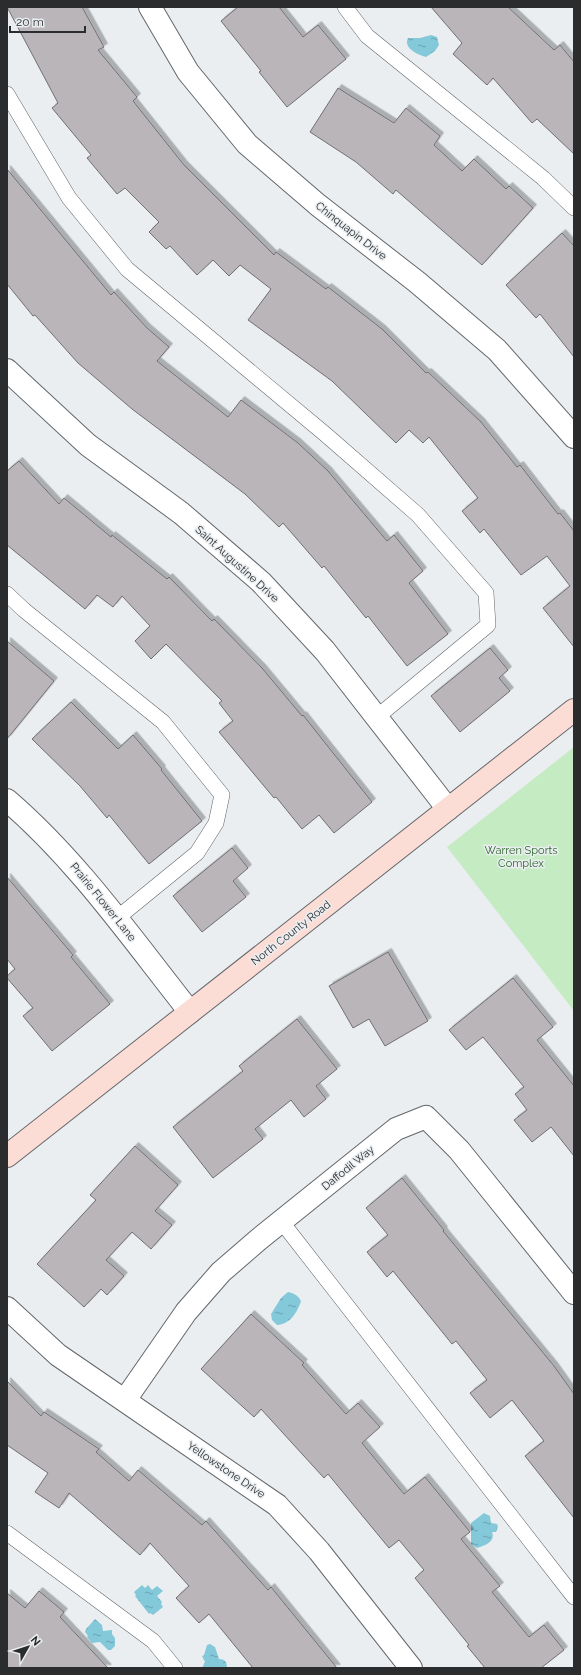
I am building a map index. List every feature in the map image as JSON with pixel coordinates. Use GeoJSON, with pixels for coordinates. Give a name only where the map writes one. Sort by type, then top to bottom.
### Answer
{"type":"FeatureCollection","features":[{"type":"Feature","properties":{"kind":"street","name":"Chinquapin Drive"},"geometry":{"type":"LineString","coordinates":[[150,7],[188,72],[247,144],[318,206],[416,282],[497,350],[574,437]]}},
{"type":"Feature","properties":{"kind":"street","name":"Saint Augustine Drive"},"geometry":{"type":"LineString","coordinates":[[7,370],[88,445],[181,513],[260,582],[325,651],[448,809]]}},
{"type":"Feature","properties":{"kind":"street","name":"North County Road"},"geometry":{"type":"LineString","coordinates":[[7,1156],[574,710]]}},
{"type":"Feature","properties":{"kind":"street","name":"Prairie Flower Lane"},"geometry":{"type":"LineString","coordinates":[[7,800],[31,820],[77,869],[190,1012]]}},
{"type":"Feature","properties":{"kind":"street","name":"Daffodil Way"},"geometry":{"type":"LineString","coordinates":[[125,1400],[186,1312],[221,1272],[281,1221],[396,1129],[426,1117],[459,1150],[574,1293]]}},
{"type":"Feature","properties":{"kind":"street","name":"Yellowstone Drive"},"geometry":{"type":"LineString","coordinates":[[7,1308],[58,1355],[277,1505],[319,1551],[411,1668]]}},
{"type":"Feature","properties":{"kind":"lane"},"geometry":{"type":"LineString","coordinates":[[345,7],[367,36],[543,178],[574,208]]}},
{"type":"Feature","properties":{"kind":"lane"},"geometry":{"type":"LineString","coordinates":[[7,94],[69,198],[127,269],[325,434],[418,515],[486,593],[488,625],[377,717]]}},
{"type":"Feature","properties":{"kind":"lane"},"geometry":{"type":"LineString","coordinates":[[7,594],[24,610],[163,722],[222,795],[216,823],[197,853],[116,919]]}},
{"type":"Feature","properties":{"kind":"lane"},"geometry":{"type":"LineString","coordinates":[[281,1221],[574,1597]]}},
{"type":"Feature","properties":{"kind":"lane"},"geometry":{"type":"LineString","coordinates":[[7,1533],[152,1641],[174,1668]]}},
{"type":"Feature","properties":{"kind":"green space","name":"Warren Sports Complex"},"geometry":{"type":"Polygon","coordinates":[[[574,747],[574,1011],[447,847],[574,747]]]}},
{"type":"Feature","properties":{"kind":"water"},"geometry":{"type":"Polygon","coordinates":[[[431,35],[437,37],[439,45],[435,51],[426,57],[415,53],[409,48],[407,42],[408,38],[420,38],[431,35]]]}},
{"type":"Feature","properties":{"kind":"water"},"geometry":{"type":"Polygon","coordinates":[[[288,1292],[298,1297],[301,1301],[297,1310],[286,1323],[277,1325],[272,1320],[271,1314],[281,1298],[288,1292]]]}},
{"type":"Feature","properties":{"kind":"water"},"geometry":{"type":"Polygon","coordinates":[[[484,1513],[490,1516],[491,1523],[497,1524],[498,1527],[496,1532],[492,1532],[493,1535],[489,1543],[477,1548],[471,1544],[471,1523],[484,1513]]]}},
{"type":"Feature","properties":{"kind":"water"},"geometry":{"type":"Polygon","coordinates":[[[142,1585],[145,1588],[148,1585],[152,1590],[157,1586],[163,1591],[157,1596],[162,1602],[161,1604],[163,1607],[153,1615],[150,1613],[149,1614],[135,1596],[136,1595],[134,1592],[142,1585]]]}},
{"type":"Feature","properties":{"kind":"water"},"geometry":{"type":"Polygon","coordinates":[[[95,1619],[102,1625],[103,1631],[112,1630],[112,1634],[115,1638],[115,1646],[111,1650],[108,1650],[100,1642],[92,1643],[87,1637],[88,1636],[85,1632],[86,1629],[95,1619]]]}},
{"type":"Feature","properties":{"kind":"water"},"geometry":{"type":"Polygon","coordinates":[[[210,1644],[215,1647],[219,1659],[225,1661],[227,1668],[202,1668],[205,1662],[202,1656],[204,1655],[207,1645],[210,1644]]]}},
{"type":"Feature","properties":{"kind":"building"},"geometry":{"type":"Polygon","coordinates":[[[7,7],[82,7],[104,47],[98,50],[137,97],[133,101],[184,165],[274,255],[276,252],[326,289],[328,287],[382,329],[426,373],[428,372],[481,422],[517,467],[520,465],[558,514],[560,513],[574,531],[574,647],[543,608],[570,586],[547,556],[521,575],[484,529],[480,533],[462,511],[478,498],[429,437],[423,443],[409,430],[396,443],[332,381],[248,320],[271,289],[240,265],[229,276],[213,260],[197,275],[170,246],[166,249],[149,232],[159,222],[125,188],[117,194],[87,158],[91,155],[52,108],[58,103],[7,7]]]}},
{"type":"Feature","properties":{"kind":"building"},"geometry":{"type":"Polygon","coordinates":[[[238,7],[279,7],[303,37],[318,25],[346,59],[287,107],[259,72],[261,71],[221,21],[238,7]]]}},
{"type":"Feature","properties":{"kind":"building"},"geometry":{"type":"Polygon","coordinates":[[[431,7],[508,7],[554,50],[560,45],[574,62],[574,154],[537,119],[532,123],[493,78],[487,85],[453,54],[462,43],[431,7]]]}},
{"type":"Feature","properties":{"kind":"building"},"geometry":{"type":"Polygon","coordinates":[[[338,88],[394,123],[406,108],[440,136],[434,145],[462,171],[474,159],[506,189],[509,186],[533,208],[482,265],[396,190],[393,194],[356,162],[310,132],[338,88]]]}},
{"type":"Feature","properties":{"kind":"building"},"geometry":{"type":"Polygon","coordinates":[[[7,169],[111,295],[114,292],[147,328],[169,347],[157,361],[228,417],[241,400],[298,443],[328,471],[387,541],[394,535],[423,571],[409,583],[448,634],[407,666],[368,616],[366,618],[324,566],[322,568],[283,523],[279,527],[245,494],[132,409],[78,363],[35,315],[33,316],[7,284],[7,169]]]}},
{"type":"Feature","properties":{"kind":"building"},"geometry":{"type":"Polygon","coordinates":[[[562,233],[574,246],[574,357],[540,314],[536,318],[506,285],[562,233]]]}},
{"type":"Feature","properties":{"kind":"building"},"geometry":{"type":"Polygon","coordinates":[[[19,461],[59,504],[64,498],[111,537],[112,535],[167,579],[169,577],[212,621],[214,619],[262,668],[302,716],[303,715],[372,802],[334,833],[319,815],[302,829],[219,732],[233,721],[219,703],[222,701],[166,644],[151,659],[135,641],[150,626],[122,596],[113,607],[97,595],[85,609],[7,545],[7,471],[19,461]]]}},
{"type":"Feature","properties":{"kind":"building"},"geometry":{"type":"Polygon","coordinates":[[[7,641],[54,681],[7,739],[7,641]]]}},
{"type":"Feature","properties":{"kind":"building"},"geometry":{"type":"Polygon","coordinates":[[[490,648],[508,670],[499,678],[510,691],[460,732],[431,696],[490,648]]]}},
{"type":"Feature","properties":{"kind":"building"},"geometry":{"type":"Polygon","coordinates":[[[71,702],[118,749],[133,735],[162,769],[161,770],[202,821],[149,864],[109,815],[107,818],[80,786],[32,739],[71,702]]]}},
{"type":"Feature","properties":{"kind":"building"},"geometry":{"type":"Polygon","coordinates":[[[232,848],[248,868],[233,881],[246,897],[202,932],[173,896],[232,848]]]}},
{"type":"Feature","properties":{"kind":"building"},"geometry":{"type":"Polygon","coordinates":[[[7,877],[73,955],[71,957],[110,1004],[52,1051],[23,1016],[33,1008],[7,978],[7,976],[15,969],[7,959],[7,877]]]}},
{"type":"Feature","properties":{"kind":"building"},"geometry":{"type":"Polygon","coordinates":[[[388,952],[428,1021],[385,1046],[369,1019],[353,1028],[329,986],[388,952]]]}},
{"type":"Feature","properties":{"kind":"building"},"geometry":{"type":"Polygon","coordinates":[[[513,978],[553,1027],[537,1040],[574,1086],[574,1156],[551,1127],[532,1142],[514,1120],[527,1110],[515,1094],[524,1087],[483,1037],[466,1050],[449,1030],[513,978]]]}},
{"type":"Feature","properties":{"kind":"building"},"geometry":{"type":"Polygon","coordinates":[[[297,1019],[337,1069],[316,1086],[326,1099],[304,1117],[291,1100],[255,1129],[263,1139],[213,1178],[173,1127],[243,1071],[239,1066],[297,1019]]]}},
{"type":"Feature","properties":{"kind":"building"},"geometry":{"type":"Polygon","coordinates":[[[135,1146],[178,1185],[155,1211],[172,1225],[151,1249],[132,1232],[106,1260],[124,1276],[107,1295],[101,1289],[84,1307],[37,1264],[96,1200],[90,1195],[135,1146]]]}},
{"type":"Feature","properties":{"kind":"building"},"geometry":{"type":"Polygon","coordinates":[[[402,1178],[444,1230],[443,1231],[554,1366],[574,1394],[574,1518],[525,1456],[544,1441],[512,1400],[490,1418],[470,1393],[487,1380],[456,1341],[452,1344],[393,1271],[387,1277],[367,1252],[388,1235],[366,1208],[402,1178]]]}},
{"type":"Feature","properties":{"kind":"building"},"geometry":{"type":"Polygon","coordinates":[[[251,1314],[304,1363],[302,1365],[346,1414],[358,1403],[380,1427],[362,1443],[404,1494],[425,1477],[470,1532],[461,1539],[500,1586],[492,1592],[529,1637],[544,1625],[564,1650],[541,1668],[485,1668],[467,1646],[469,1645],[415,1578],[424,1570],[399,1540],[389,1548],[328,1474],[324,1478],[261,1409],[254,1417],[201,1369],[251,1314]]]}},
{"type":"Feature","properties":{"kind":"building"},"geometry":{"type":"Polygon","coordinates":[[[7,1381],[41,1416],[44,1412],[99,1449],[96,1452],[129,1481],[138,1470],[202,1525],[206,1521],[268,1590],[271,1587],[337,1668],[253,1668],[209,1614],[199,1623],[176,1598],[189,1586],[150,1543],[140,1555],[69,1493],[59,1508],[35,1492],[48,1473],[7,1445],[7,1381]]]}},
{"type":"Feature","properties":{"kind":"building"},"geometry":{"type":"Polygon","coordinates":[[[39,1591],[64,1612],[60,1617],[108,1668],[7,1668],[7,1593],[25,1608],[39,1591]]]}}]}
